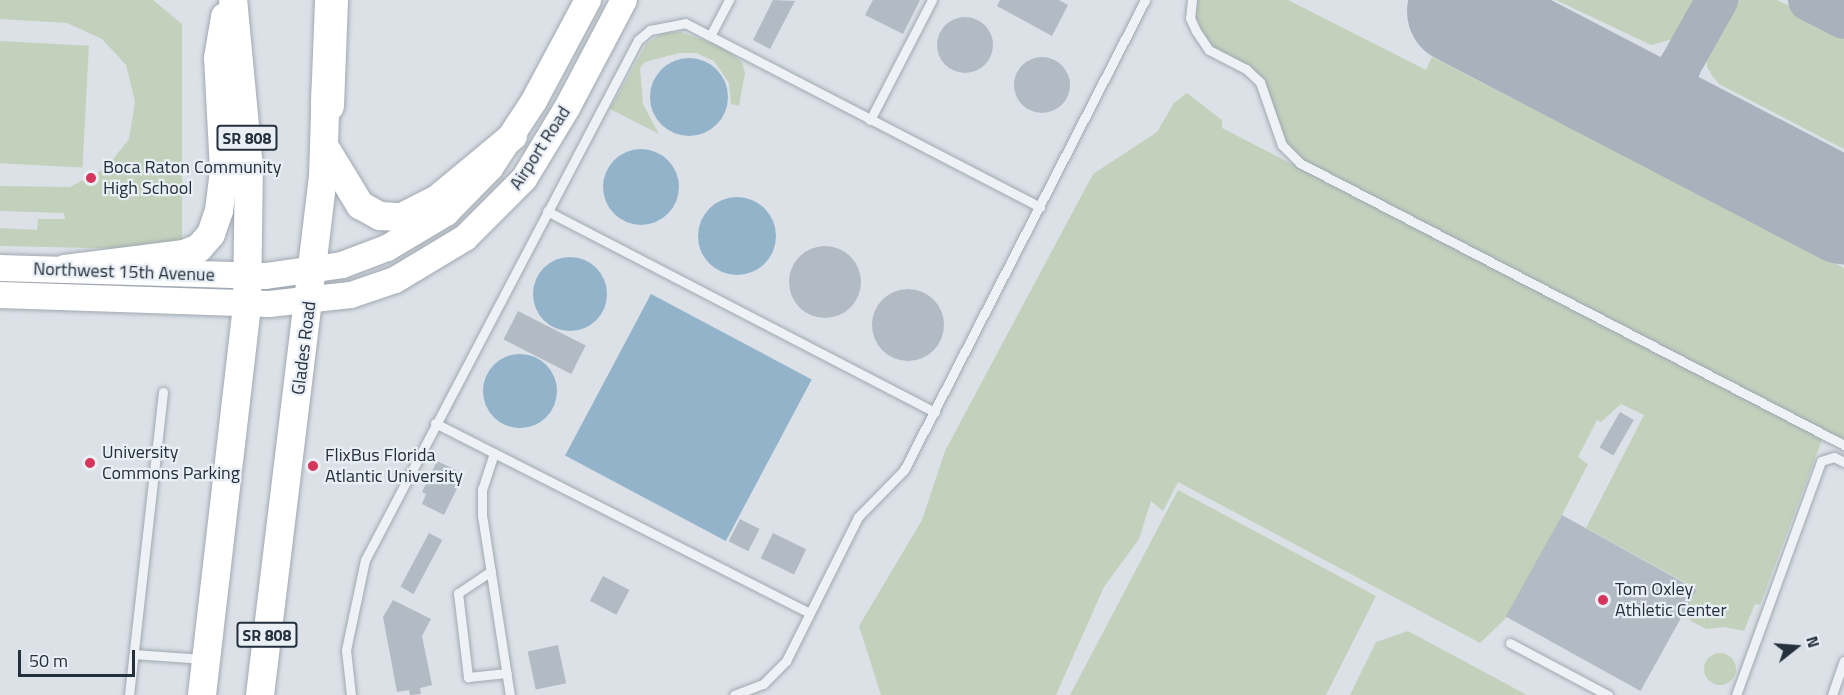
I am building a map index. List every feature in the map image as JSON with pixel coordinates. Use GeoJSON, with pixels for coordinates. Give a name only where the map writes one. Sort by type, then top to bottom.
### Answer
{"type":"FeatureCollection","features":[{"type":"Feature","properties":{"kind":"highway"},"geometry":{"type":"LineString","coordinates":[[327,105],[331,0]]}},
{"type":"Feature","properties":{"kind":"main road"},"geometry":{"type":"LineString","coordinates":[[65,269],[184,254],[199,248],[211,234],[219,211],[224,171],[218,58],[228,0]]}},
{"type":"Feature","properties":{"kind":"main road","name":"SR 808"},"geometry":{"type":"LineString","coordinates":[[202,695],[248,305],[248,140],[233,0]]}},
{"type":"Feature","properties":{"kind":"main road","name":"Glades Road"},"geometry":{"type":"LineString","coordinates":[[260,695],[326,149],[327,105],[318,0]]}},
{"type":"Feature","properties":{"kind":"main road"},"geometry":{"type":"LineString","coordinates":[[326,149],[360,205],[380,216],[402,217],[436,200],[513,136]]}},
{"type":"Feature","properties":{"kind":"street","name":"Airport Road"},"geometry":{"type":"LineString","coordinates":[[249,277],[313,271],[372,254],[432,223],[474,187],[513,136],[588,0]]}},
{"type":"Feature","properties":{"kind":"street","name":"Airport Road"},"geometry":{"type":"LineString","coordinates":[[248,305],[309,302],[357,294],[395,280],[449,250],[484,222],[535,164],[624,0]]}},
{"type":"Feature","properties":{"kind":"street","name":"Northwest 15th Avenue"},"geometry":{"type":"LineString","coordinates":[[0,268],[249,277]]}},
{"type":"Feature","properties":{"kind":"street","name":"Northwest 15th Avenue"},"geometry":{"type":"LineString","coordinates":[[0,295],[248,305]]}},
{"type":"Feature","properties":{"kind":"lane"},"geometry":{"type":"LineString","coordinates":[[710,36],[729,0]]}},
{"type":"Feature","properties":{"kind":"lane"},"geometry":{"type":"LineString","coordinates":[[870,120],[932,0]]}},
{"type":"Feature","properties":{"kind":"lane"},"geometry":{"type":"LineString","coordinates":[[734,695],[775,675],[810,613],[858,517],[904,470],[1145,0]]}},
{"type":"Feature","properties":{"kind":"lane"},"geometry":{"type":"LineString","coordinates":[[1192,0],[1190,18],[1196,31],[1209,50],[1246,69],[1260,81],[1282,145],[1300,163],[1844,445]]}},
{"type":"Feature","properties":{"kind":"lane"},"geometry":{"type":"LineString","coordinates":[[351,695],[346,650],[365,560],[638,40],[668,23],[685,23],[1040,207]]}},
{"type":"Feature","properties":{"kind":"lane"},"geometry":{"type":"LineString","coordinates":[[547,211],[935,412]]}},
{"type":"Feature","properties":{"kind":"lane"},"geometry":{"type":"LineString","coordinates":[[129,695],[163,392]]}},
{"type":"Feature","properties":{"kind":"lane"},"geometry":{"type":"LineString","coordinates":[[435,423],[810,613]]}},
{"type":"Feature","properties":{"kind":"lane"},"geometry":{"type":"LineString","coordinates":[[494,453],[482,489],[491,571],[510,695]]}},
{"type":"Feature","properties":{"kind":"lane"},"geometry":{"type":"LineString","coordinates":[[1736,695],[1821,461],[1833,457],[1844,462]]}},
{"type":"Feature","properties":{"kind":"lane"},"geometry":{"type":"LineString","coordinates":[[491,571],[458,594],[468,676],[507,673]]}},
{"type":"Feature","properties":{"kind":"lane"},"geometry":{"type":"LineString","coordinates":[[1510,643],[1608,695]]}},
{"type":"Feature","properties":{"kind":"lane"},"geometry":{"type":"LineString","coordinates":[[134,654],[206,659]]}},
{"type":"Feature","properties":{"kind":"lane"},"geometry":{"type":"LineString","coordinates":[[1832,695],[1844,661]]}},
{"type":"Feature","properties":{"kind":"green space"},"geometry":{"type":"Polygon","coordinates":[[[0,0],[153,0],[182,24],[182,241],[138,249],[0,246],[0,228],[37,230],[38,219],[65,219],[64,213],[0,211],[0,186],[70,187],[106,168],[129,139],[135,102],[126,65],[102,39],[67,23],[0,19],[0,0]]]}},
{"type":"Feature","properties":{"kind":"green space"},"geometry":{"type":"Polygon","coordinates":[[[1192,0],[1288,0],[1426,70],[1432,57],[1844,268],[1844,445],[1291,157],[1260,82],[1209,50],[1196,31],[1192,0]]]}},
{"type":"Feature","properties":{"kind":"green space"},"geometry":{"type":"Polygon","coordinates":[[[1556,0],[1698,0],[1673,39],[1651,45],[1556,0]]]}},
{"type":"Feature","properties":{"kind":"green space"},"geometry":{"type":"Polygon","coordinates":[[[1735,0],[1777,0],[1844,34],[1844,149],[1719,84],[1713,77],[1707,67],[1706,48],[1735,0]]]}},
{"type":"Feature","properties":{"kind":"green space"},"geometry":{"type":"Polygon","coordinates":[[[680,32],[719,45],[742,62],[745,73],[739,106],[731,104],[729,83],[714,61],[696,53],[679,53],[645,62],[640,68],[643,104],[659,134],[610,109],[647,43],[663,33],[680,32]]]}},
{"type":"Feature","properties":{"kind":"green space"},"geometry":{"type":"Polygon","coordinates":[[[0,41],[89,46],[82,167],[0,163],[0,41]]]}},
{"type":"Feature","properties":{"kind":"green space"},"geometry":{"type":"Polygon","coordinates":[[[1187,93],[1222,120],[1222,128],[1823,437],[1760,605],[1755,604],[1744,631],[1724,627],[1706,629],[1691,621],[1684,612],[1697,589],[1586,528],[1644,415],[1621,404],[1601,422],[1597,420],[1578,457],[1588,464],[1562,515],[1507,617],[1480,643],[1178,482],[1163,511],[1151,501],[1139,539],[1104,587],[1056,695],[881,695],[859,626],[922,520],[945,451],[1093,174],[1157,132],[1174,103],[1187,93]]]}},
{"type":"Feature","properties":{"kind":"green space"},"geometry":{"type":"Polygon","coordinates":[[[1178,490],[1376,596],[1326,695],[1070,695],[1178,490]]]}},
{"type":"Feature","properties":{"kind":"green space"},"geometry":{"type":"Polygon","coordinates":[[[1408,631],[1527,695],[1350,695],[1376,642],[1408,631]]]}},
{"type":"Feature","properties":{"kind":"green space"},"geometry":{"type":"Polygon","coordinates":[[[1720,653],[1731,658],[1736,669],[1731,680],[1720,685],[1709,680],[1704,669],[1709,658],[1720,653]]]}},
{"type":"Feature","properties":{"kind":"water"},"geometry":{"type":"Polygon","coordinates":[[[689,58],[704,61],[716,70],[725,82],[728,97],[725,112],[716,124],[704,133],[689,136],[674,133],[662,124],[653,112],[650,97],[653,82],[662,70],[674,61],[689,58]]]}},
{"type":"Feature","properties":{"kind":"water"},"geometry":{"type":"Polygon","coordinates":[[[649,149],[662,155],[673,166],[679,179],[677,202],[662,219],[649,225],[633,225],[620,219],[605,202],[603,179],[609,166],[626,151],[649,149]]]}},
{"type":"Feature","properties":{"kind":"water"},"geometry":{"type":"Polygon","coordinates":[[[737,197],[752,200],[764,209],[773,221],[776,236],[773,251],[764,263],[752,272],[737,275],[722,272],[710,263],[701,251],[698,236],[701,221],[710,209],[722,200],[737,197]]]}},
{"type":"Feature","properties":{"kind":"water"},"geometry":{"type":"Polygon","coordinates":[[[570,257],[584,260],[596,268],[604,280],[607,294],[604,308],[596,320],[584,328],[570,331],[556,328],[544,320],[536,308],[533,294],[536,280],[544,268],[556,260],[570,257]]]}},
{"type":"Feature","properties":{"kind":"water"},"geometry":{"type":"Polygon","coordinates":[[[651,294],[812,379],[726,541],[565,456],[651,294]]]}},
{"type":"Feature","properties":{"kind":"water"},"geometry":{"type":"Polygon","coordinates":[[[520,354],[534,357],[546,365],[554,377],[557,391],[554,405],[546,417],[534,425],[520,428],[506,425],[494,417],[486,405],[483,391],[486,377],[494,365],[506,357],[520,354]]]}},
{"type":"Feature","properties":{"kind":"building"},"geometry":{"type":"Polygon","coordinates":[[[773,0],[795,1],[770,49],[753,40],[773,0]]]}},
{"type":"Feature","properties":{"kind":"building"},"geometry":{"type":"Polygon","coordinates":[[[873,0],[920,0],[903,34],[865,15],[873,0]]]}},
{"type":"Feature","properties":{"kind":"building"},"geometry":{"type":"Polygon","coordinates":[[[1000,0],[1059,0],[1068,5],[1052,36],[997,6],[1000,0]]]}},
{"type":"Feature","properties":{"kind":"building"},"geometry":{"type":"Polygon","coordinates":[[[960,17],[970,17],[985,25],[991,34],[993,45],[991,56],[985,65],[970,73],[960,73],[949,68],[942,61],[937,50],[937,40],[942,29],[949,22],[960,17]]]}},
{"type":"Feature","properties":{"kind":"building"},"geometry":{"type":"Polygon","coordinates":[[[1037,57],[1047,57],[1062,65],[1068,74],[1070,85],[1068,96],[1062,105],[1047,113],[1037,113],[1026,108],[1019,101],[1014,90],[1014,80],[1019,69],[1026,62],[1037,57]]]}},
{"type":"Feature","properties":{"kind":"building"},"geometry":{"type":"Polygon","coordinates":[[[825,246],[845,252],[855,262],[861,282],[855,302],[845,312],[825,318],[805,312],[795,302],[789,282],[795,262],[805,252],[825,246]]]}},
{"type":"Feature","properties":{"kind":"building"},"geometry":{"type":"Polygon","coordinates":[[[908,289],[928,295],[938,305],[944,325],[938,345],[928,355],[908,361],[888,355],[878,345],[872,325],[878,305],[888,295],[908,289]]]}},
{"type":"Feature","properties":{"kind":"building"},"geometry":{"type":"Polygon","coordinates":[[[518,311],[586,346],[571,374],[503,340],[518,311]]]}},
{"type":"Feature","properties":{"kind":"building"},"geometry":{"type":"Polygon","coordinates":[[[1620,412],[1634,420],[1613,456],[1600,448],[1620,412]]]}},
{"type":"Feature","properties":{"kind":"building"},"geometry":{"type":"Polygon","coordinates":[[[437,461],[464,474],[444,515],[422,504],[426,494],[422,492],[437,461]]]}},
{"type":"Feature","properties":{"kind":"building","name":"Tom Oxley Athletic Center"},"geometry":{"type":"Polygon","coordinates":[[[1562,515],[1697,590],[1640,691],[1506,616],[1562,515]]]}},
{"type":"Feature","properties":{"kind":"building"},"geometry":{"type":"Polygon","coordinates":[[[740,519],[760,529],[748,551],[729,541],[740,519]]]}},
{"type":"Feature","properties":{"kind":"building"},"geometry":{"type":"Polygon","coordinates":[[[429,533],[442,540],[414,594],[400,587],[429,533]]]}},
{"type":"Feature","properties":{"kind":"building"},"geometry":{"type":"Polygon","coordinates":[[[773,533],[806,549],[794,574],[761,558],[773,533]]]}},
{"type":"Feature","properties":{"kind":"building"},"geometry":{"type":"Polygon","coordinates":[[[603,576],[629,590],[616,615],[590,601],[603,576]]]}},
{"type":"Feature","properties":{"kind":"building"},"geometry":{"type":"Polygon","coordinates":[[[393,600],[431,619],[422,636],[432,685],[420,688],[421,694],[410,695],[409,690],[397,692],[383,617],[393,600]]]}},
{"type":"Feature","properties":{"kind":"building"},"geometry":{"type":"Polygon","coordinates":[[[558,645],[566,683],[536,690],[528,651],[558,645]]]}},
{"type":"Feature","properties":{"kind":"taxiway"},"geometry":{"type":"LineString","coordinates":[[1502,0],[1515,31],[1543,55]]}},
{"type":"Feature","properties":{"kind":"taxiway"},"geometry":{"type":"LineString","coordinates":[[1695,134],[1678,112],[1674,88],[1680,66],[1717,0]]}},
{"type":"Feature","properties":{"kind":"taxiway"},"geometry":{"type":"LineString","coordinates":[[1809,0],[1844,18]]}},
{"type":"Feature","properties":{"kind":"runway"},"geometry":{"type":"LineString","coordinates":[[1459,11],[1844,211]]}},
{"type":"Feature","properties":{"kind":"place","name":"Boca Raton Community High School"},"geometry":{"type":"Point","coordinates":[91,178]}},
{"type":"Feature","properties":{"kind":"place","name":"University Commons Parking"},"geometry":{"type":"Point","coordinates":[90,463]}},
{"type":"Feature","properties":{"kind":"place","name":"FlixBus Florida Atlantic University"},"geometry":{"type":"Point","coordinates":[313,466]}},
{"type":"Feature","properties":{"kind":"place","name":"Tom Oxley Athletic Center"},"geometry":{"type":"Point","coordinates":[1603,600]}}]}
